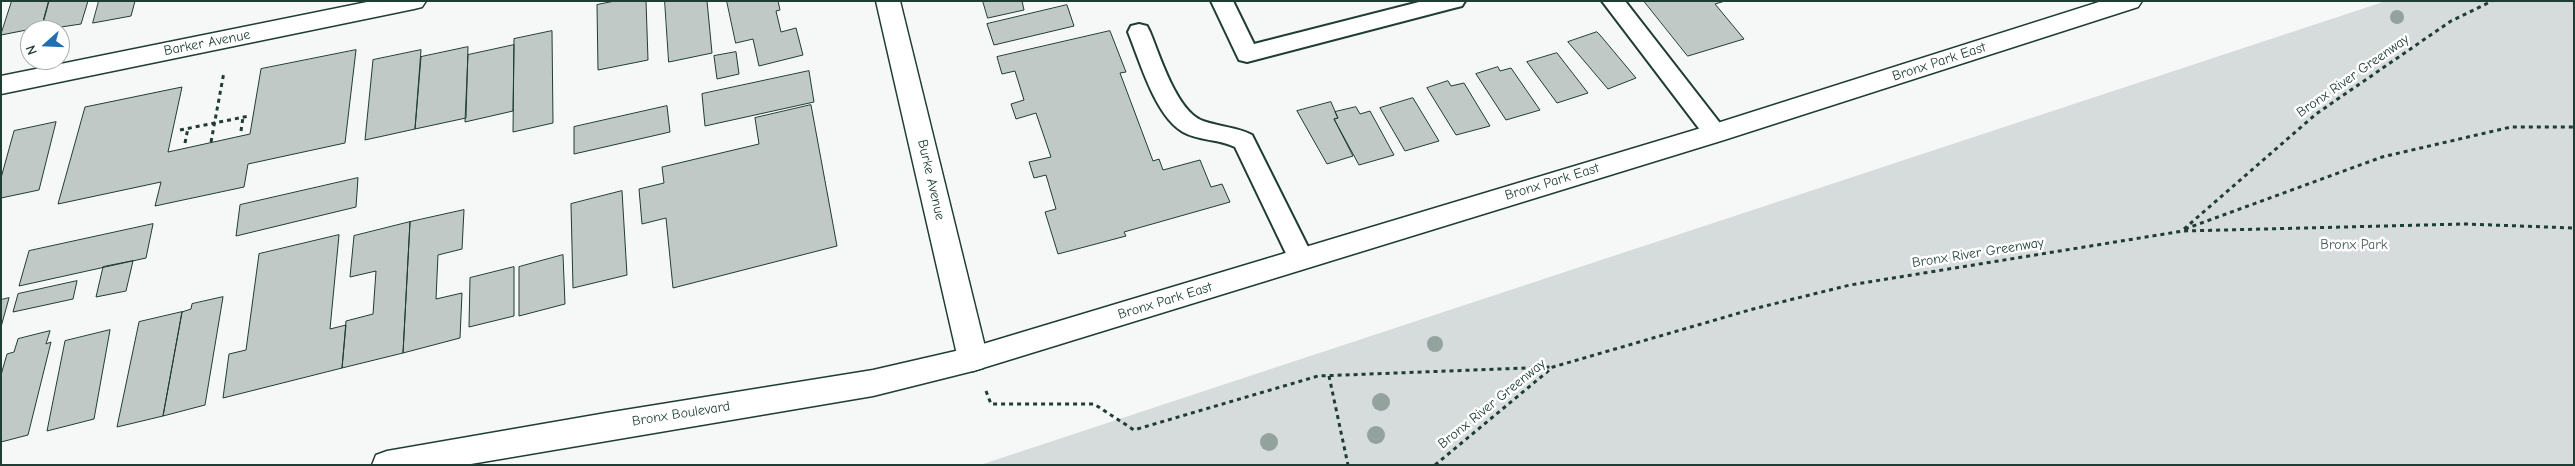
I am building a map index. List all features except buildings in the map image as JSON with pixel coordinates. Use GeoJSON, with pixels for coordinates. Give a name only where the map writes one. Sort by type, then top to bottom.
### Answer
{"type":"FeatureCollection","features":[{"type":"Feature","properties":{"kind":"street","name":"Barker Avenue"},"geometry":{"type":"LineString","coordinates":[[1,85],[414,1]]}},
{"type":"Feature","properties":{"kind":"street","name":"Burke Avenue"},"geometry":{"type":"LineString","coordinates":[[888,1],[973,359]]}},
{"type":"Feature","properties":{"kind":"street","name":"Bronx Park East"},"geometry":{"type":"LineString","coordinates":[[973,359],[1715,133],[2130,1]]}},
{"type":"Feature","properties":{"kind":"street","name":"Bronx Boulevard"},"geometry":{"type":"LineString","coordinates":[[387,465],[596,427],[873,383],[973,359]]}},
{"type":"Feature","properties":{"kind":"lane"},"geometry":{"type":"LineString","coordinates":[[1222,1],[1247,54],[1454,1]]}},
{"type":"Feature","properties":{"kind":"lane"},"geometry":{"type":"LineString","coordinates":[[1613,1],[1715,133]]}},
{"type":"Feature","properties":{"kind":"lane"},"geometry":{"type":"LineString","coordinates":[[1139,32],[1172,105],[1183,119],[1192,126],[1234,134],[1244,141],[1301,258]]}},
{"type":"Feature","properties":{"kind":"path","name":"Bronx River Greenway"},"geometry":{"type":"LineString","coordinates":[[1435,465],[1553,367],[1753,309],[1850,285],[2182,230],[2316,114],[2451,21],[2492,1]]}},
{"type":"Feature","properties":{"kind":"path"},"geometry":{"type":"LineString","coordinates":[[211,142],[230,38]]}},
{"type":"Feature","properties":{"kind":"path"},"geometry":{"type":"LineString","coordinates":[[180,130],[250,116]]}},
{"type":"Feature","properties":{"kind":"path"},"geometry":{"type":"LineString","coordinates":[[241,131],[243,117]]}},
{"type":"Feature","properties":{"kind":"path"},"geometry":{"type":"LineString","coordinates":[[2182,230],[2382,157],[2511,127],[2574,127]]}},
{"type":"Feature","properties":{"kind":"path"},"geometry":{"type":"LineString","coordinates":[[184,144],[188,128]]}},
{"type":"Feature","properties":{"kind":"path"},"geometry":{"type":"LineString","coordinates":[[2182,230],[2465,224],[2574,228]]}},
{"type":"Feature","properties":{"kind":"path"},"geometry":{"type":"LineString","coordinates":[[973,359],[991,404],[1094,404],[1134,430],[1318,376],[1553,367]]}},
{"type":"Feature","properties":{"kind":"path"},"geometry":{"type":"LineString","coordinates":[[1328,376],[1348,465]]}},
{"type":"Feature","properties":{"kind":"green space","name":"Bronx Park"},"geometry":{"type":"Polygon","coordinates":[[[2386,1],[2574,1],[2574,465],[980,465],[2386,1]]]}}]}
